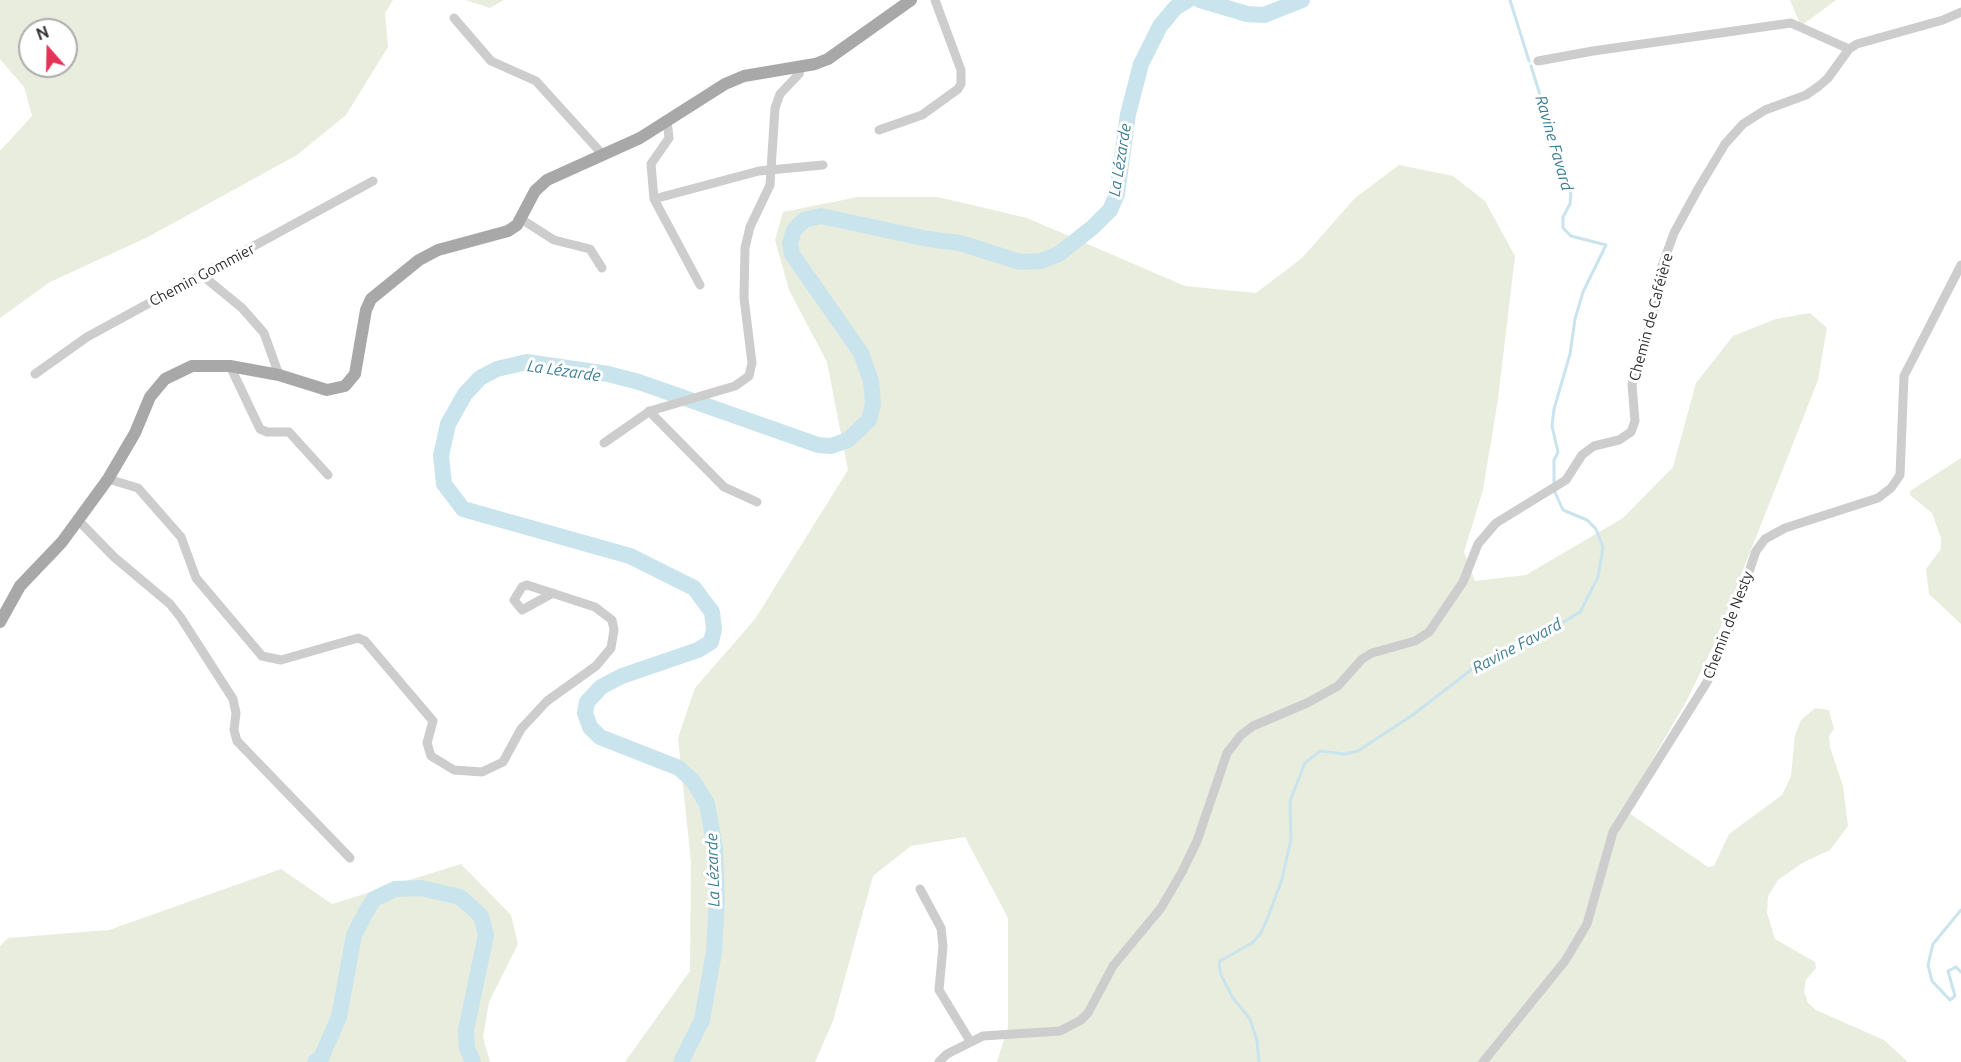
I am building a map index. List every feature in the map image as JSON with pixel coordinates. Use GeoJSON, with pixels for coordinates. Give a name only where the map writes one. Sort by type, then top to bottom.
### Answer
{"type":"FeatureCollection","features":[{"type":"Feature","properties":{"kind":"main road"},"geometry":{"type":"LineString","coordinates":[[0,622],[20,586],[48,558],[108,479],[135,433],[150,397],[165,379],[192,366],[230,366],[279,375],[327,390],[345,386],[355,374],[366,310],[378,290],[427,255],[508,231],[520,219],[535,191],[547,180],[640,138],[717,88],[744,76],[801,67],[828,59],[911,0]]}},
{"type":"Feature","properties":{"kind":"street"},"geometry":{"type":"LineString","coordinates":[[879,130],[922,115],[958,89],[961,84],[961,70],[935,0]]}},
{"type":"Feature","properties":{"kind":"street"},"geometry":{"type":"LineString","coordinates":[[1538,61],[1791,23],[1849,49],[1864,42],[1943,20],[1961,12]]}},
{"type":"Feature","properties":{"kind":"street"},"geometry":{"type":"LineString","coordinates":[[454,18],[492,61],[536,81],[604,156]]}},
{"type":"Feature","properties":{"kind":"street","name":"Chemin de Caféière"},"geometry":{"type":"LineString","coordinates":[[939,1062],[947,1054],[970,1041],[992,1034],[1060,1031],[1081,1020],[1088,1013],[1113,966],[1161,908],[1182,872],[1197,841],[1227,753],[1241,735],[1253,726],[1307,703],[1338,686],[1362,659],[1372,653],[1415,641],[1429,632],[1463,582],[1478,544],[1497,523],[1559,486],[1588,450],[1594,446],[1619,440],[1631,432],[1635,421],[1632,385],[1654,310],[1662,266],[1674,233],[1725,144],[1743,124],[1765,110],[1806,95],[1819,86],[1828,78],[1849,49]]}},
{"type":"Feature","properties":{"kind":"street"},"geometry":{"type":"LineString","coordinates":[[604,443],[649,411],[735,386],[744,382],[751,370],[744,298],[745,248],[750,227],[768,192],[776,108],[780,94],[799,74],[801,67]]}},
{"type":"Feature","properties":{"kind":"street"},"geometry":{"type":"LineString","coordinates":[[667,120],[669,138],[651,164],[654,199],[700,285]]}},
{"type":"Feature","properties":{"kind":"street"},"geometry":{"type":"LineString","coordinates":[[654,199],[772,168],[823,165]]}},
{"type":"Feature","properties":{"kind":"street","name":"Chemin Gommier"},"geometry":{"type":"LineString","coordinates":[[34,374],[87,337],[203,276],[373,181]]}},
{"type":"Feature","properties":{"kind":"street"},"geometry":{"type":"LineString","coordinates":[[520,219],[554,240],[590,249],[602,268]]}},
{"type":"Feature","properties":{"kind":"street","name":"Chemin de Nesty"},"geometry":{"type":"LineString","coordinates":[[1483,1062],[1565,961],[1587,924],[1613,832],[1707,682],[1760,545],[1765,539],[1785,528],[1878,498],[1891,488],[1900,475],[1904,376],[1961,265]]}},
{"type":"Feature","properties":{"kind":"street"},"geometry":{"type":"LineString","coordinates":[[203,276],[242,308],[264,333],[279,375]]}},
{"type":"Feature","properties":{"kind":"street"},"geometry":{"type":"LineString","coordinates":[[230,366],[260,429],[267,432],[289,432],[328,475]]}},
{"type":"Feature","properties":{"kind":"street"},"geometry":{"type":"LineString","coordinates":[[649,411],[724,487],[757,502]]}},
{"type":"Feature","properties":{"kind":"street"},"geometry":{"type":"LineString","coordinates":[[108,479],[138,488],[182,537],[196,578],[262,656],[281,660],[358,638],[365,641],[433,721],[427,743],[431,756],[454,770],[482,772],[503,762],[521,729],[548,701],[596,666],[611,648],[614,630],[607,615],[595,607],[553,594]]}},
{"type":"Feature","properties":{"kind":"street"},"geometry":{"type":"LineString","coordinates":[[77,519],[114,557],[170,604],[232,699],[237,713],[234,730],[237,741],[350,858]]}},
{"type":"Feature","properties":{"kind":"street"},"geometry":{"type":"LineString","coordinates":[[920,889],[941,928],[943,946],[939,990],[970,1041]]}},
{"type":"Feature","properties":{"kind":"shaded area"},"geometry":{"type":"Polygon","coordinates":[[[0,0],[393,0],[385,13],[388,47],[346,115],[297,155],[148,237],[50,282],[0,318],[0,151],[32,116],[24,87],[0,59],[0,0]]]}},
{"type":"Feature","properties":{"kind":"shaded area"},"geometry":{"type":"Polygon","coordinates":[[[466,0],[504,0],[490,8],[466,0]]]}},
{"type":"Feature","properties":{"kind":"shaded area"},"geometry":{"type":"Polygon","coordinates":[[[1790,0],[1836,0],[1801,26],[1790,0]]]}},
{"type":"Feature","properties":{"kind":"shaded area"},"geometry":{"type":"Polygon","coordinates":[[[1399,165],[1453,176],[1485,201],[1515,256],[1498,399],[1483,490],[1464,552],[1475,581],[1526,575],[1623,518],[1673,467],[1696,383],[1733,336],[1776,319],[1810,313],[1827,328],[1818,380],[1714,644],[1687,700],[1628,802],[1629,813],[1708,867],[1714,866],[1729,834],[1782,795],[1791,776],[1795,735],[1801,720],[1815,708],[1829,710],[1834,729],[1829,736],[1830,747],[1843,786],[1848,826],[1830,850],[1804,862],[1778,880],[1768,896],[1767,913],[1775,939],[1815,962],[1816,968],[1806,980],[1804,991],[1808,1003],[1816,1010],[1884,1040],[1908,1062],[997,1062],[1008,1027],[1008,918],[965,837],[911,846],[873,876],[833,1021],[815,1062],[625,1062],[690,971],[691,862],[678,738],[695,688],[755,619],[848,470],[827,362],[789,290],[775,240],[783,212],[858,197],[938,197],[1027,218],[1185,286],[1256,293],[1302,258],[1355,198],[1399,165]]]}},
{"type":"Feature","properties":{"kind":"shaded area"},"geometry":{"type":"Polygon","coordinates":[[[1961,458],[1961,624],[1929,594],[1926,569],[1941,549],[1941,538],[1932,513],[1910,495],[1910,491],[1961,458]]]}},
{"type":"Feature","properties":{"kind":"shaded area"},"geometry":{"type":"Polygon","coordinates":[[[461,864],[511,915],[518,944],[489,1002],[483,1037],[490,1062],[0,1062],[0,946],[8,938],[109,930],[281,869],[332,904],[461,864]]]}},
{"type":"Feature","properties":{"kind":"waterway","name":"La Lézarde"},"geometry":{"type":"LineString","coordinates":[[681,1062],[702,1020],[714,952],[717,900],[715,847],[707,804],[693,781],[679,768],[600,737],[590,727],[585,713],[587,702],[601,687],[622,676],[698,650],[711,642],[714,629],[712,612],[694,588],[630,556],[463,509],[444,484],[441,456],[448,424],[465,394],[480,378],[497,369],[527,362],[608,374],[639,382],[818,445],[831,446],[848,440],[869,420],[873,404],[871,381],[861,353],[792,254],[790,243],[794,230],[804,220],[821,216],[928,239],[960,243],[1020,262],[1041,261],[1059,254],[1110,210],[1117,194],[1128,114],[1141,64],[1160,26],[1176,7],[1188,0]]}},
{"type":"Feature","properties":{"kind":"waterway","name":"La Lézarde"},"geometry":{"type":"LineString","coordinates":[[1200,0],[1247,14],[1264,15],[1302,0]]}},
{"type":"Feature","properties":{"kind":"waterway","name":"Ravine Favard"},"geometry":{"type":"LineString","coordinates":[[1510,0],[1529,61]]}},
{"type":"Feature","properties":{"kind":"waterway","name":"Ravine Favard"},"geometry":{"type":"LineString","coordinates":[[1531,66],[1571,194],[1570,204],[1563,217],[1563,228],[1571,236],[1606,245],[1583,292],[1575,319],[1570,354],[1554,409],[1552,426],[1558,452],[1554,460],[1554,484]]}},
{"type":"Feature","properties":{"kind":"waterway","name":"Ravine Favard"},"geometry":{"type":"LineString","coordinates":[[1259,1062],[1257,1041],[1250,1019],[1233,998],[1221,975],[1219,965],[1220,961],[1252,943],[1261,933],[1268,917],[1282,879],[1291,839],[1290,801],[1305,763],[1320,751],[1345,754],[1358,751],[1414,714],[1480,663],[1523,647],[1580,612],[1598,577],[1603,547],[1596,529],[1587,520],[1563,510],[1554,490]]}},
{"type":"Feature","properties":{"kind":"waterway","name":"La Lézarde"},"geometry":{"type":"LineString","coordinates":[[315,1062],[321,1058],[339,1017],[354,935],[366,912],[374,899],[395,889],[421,888],[460,897],[481,916],[486,935],[466,1030],[467,1048],[473,1062]]}},
{"type":"Feature","properties":{"kind":"waterway"},"geometry":{"type":"LineString","coordinates":[[1961,910],[1933,944],[1928,965],[1932,981],[1950,1000],[1955,996],[1948,971],[1956,967],[1961,972]]}}]}
